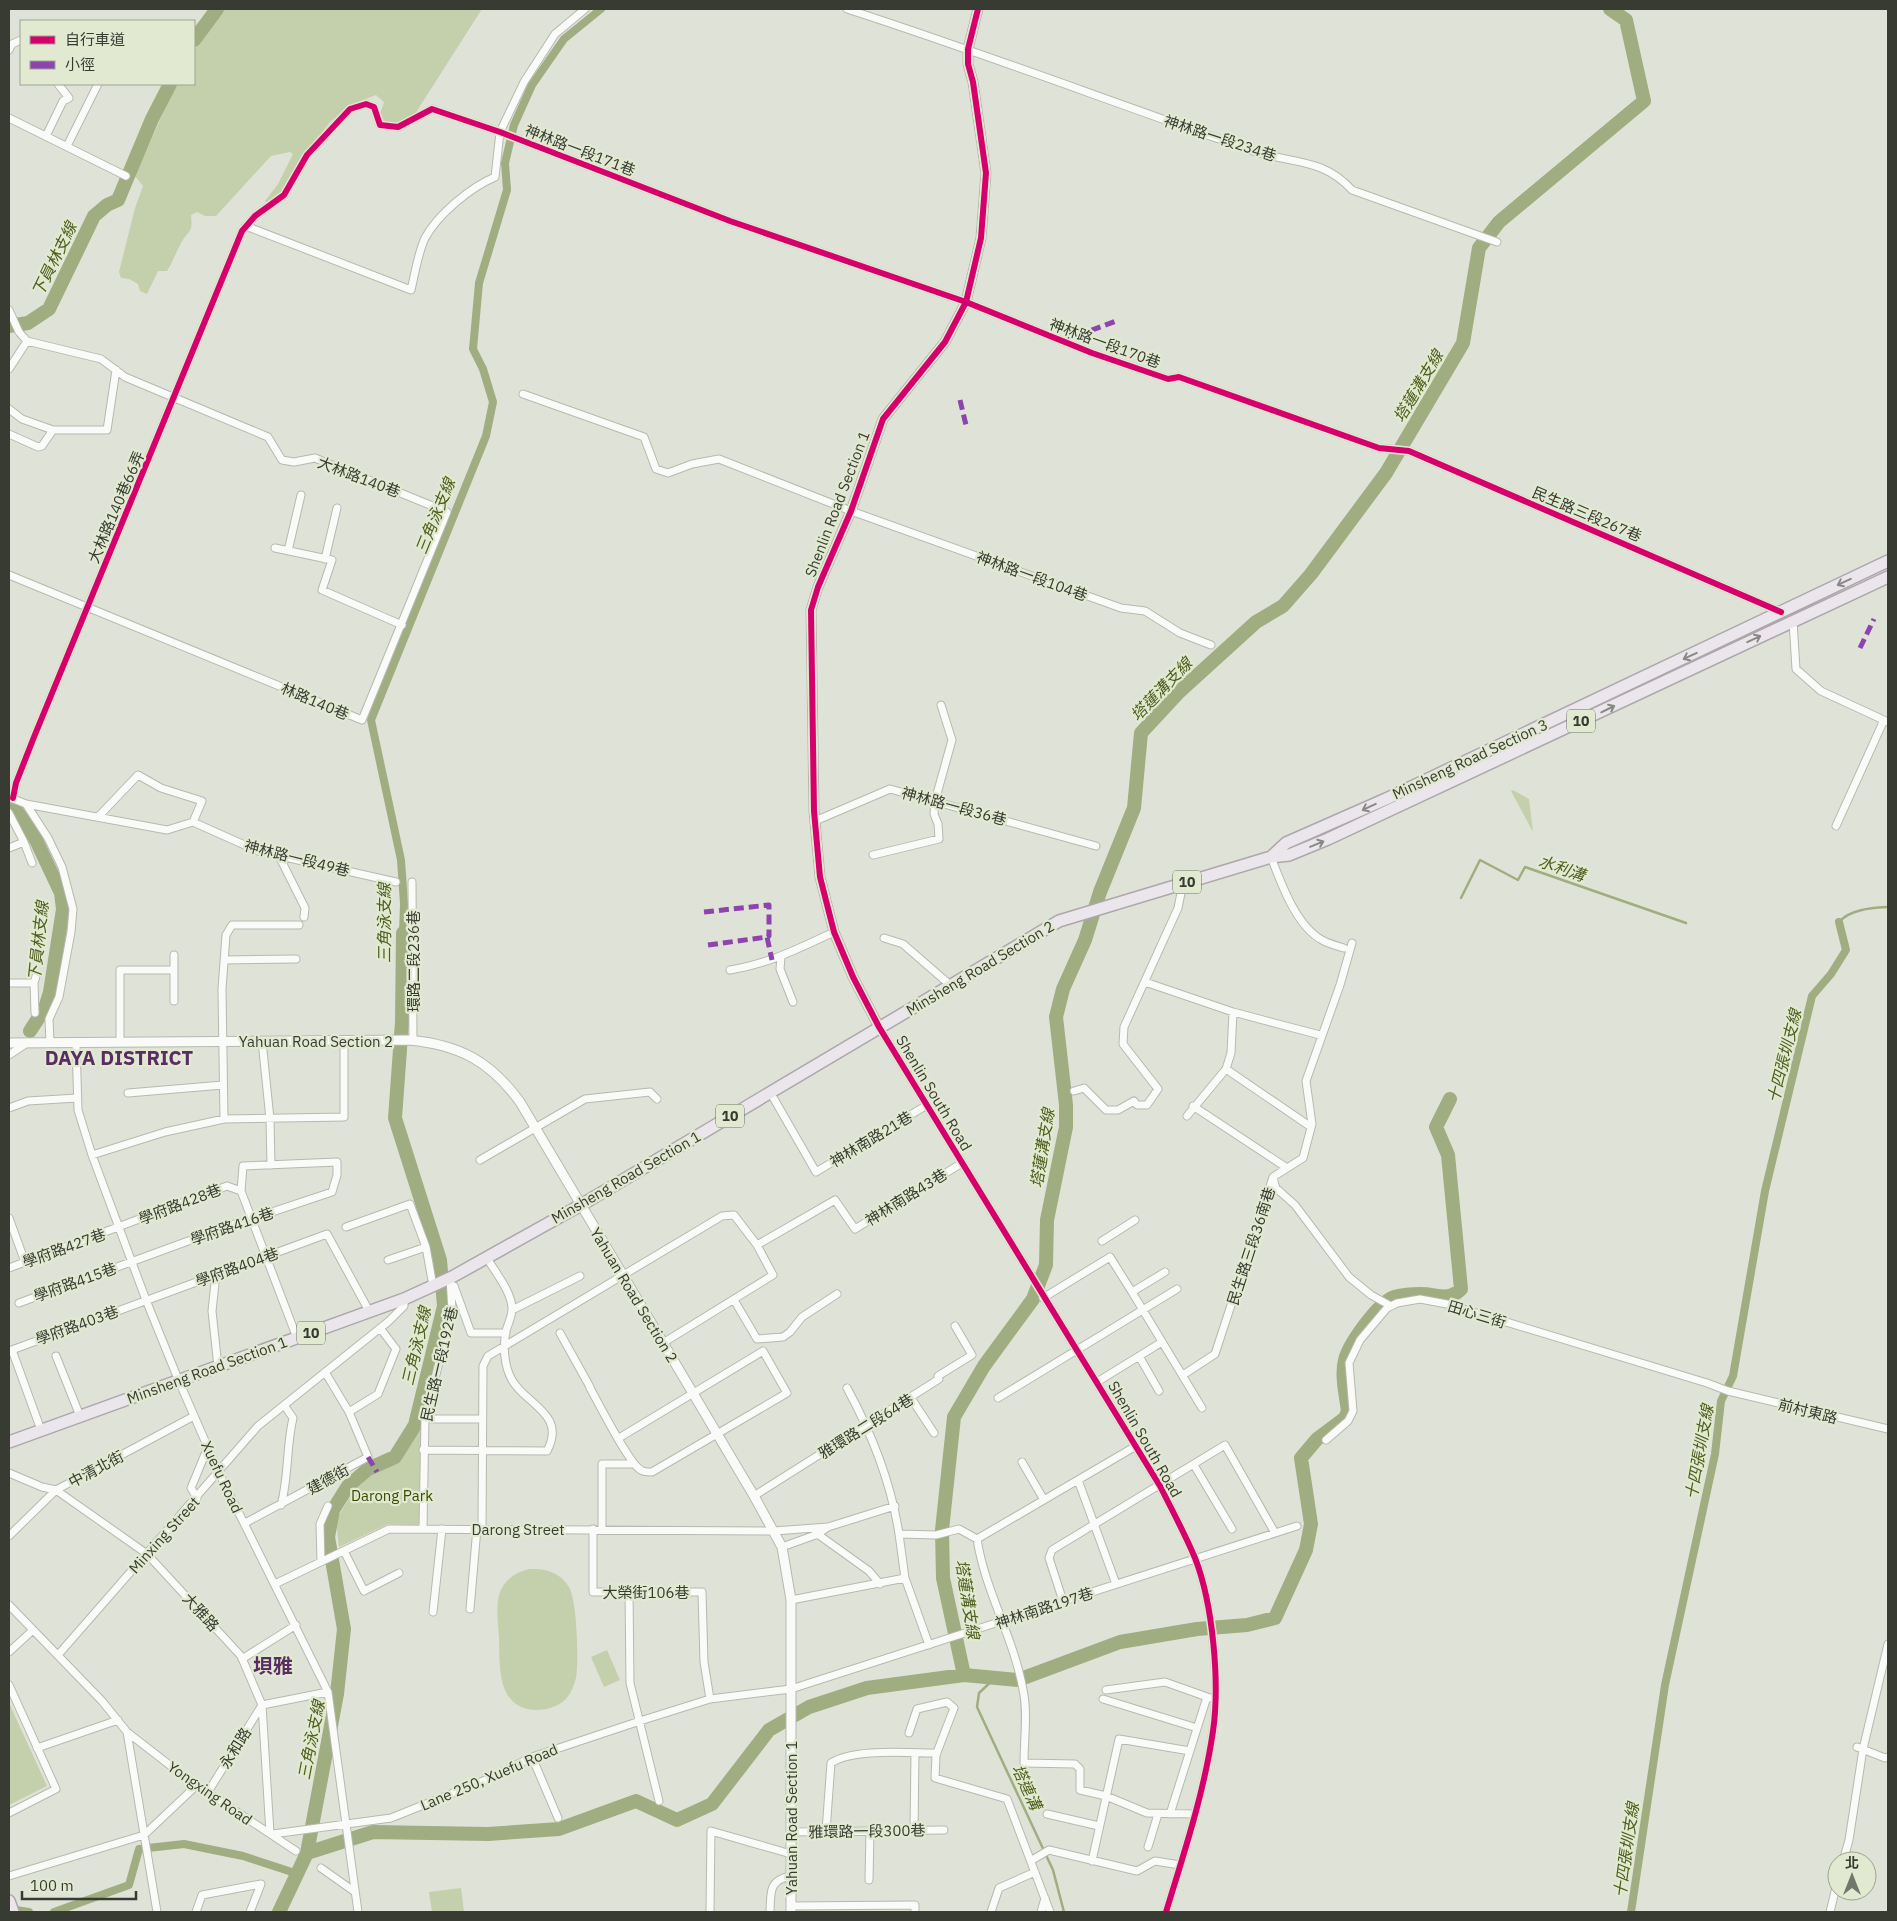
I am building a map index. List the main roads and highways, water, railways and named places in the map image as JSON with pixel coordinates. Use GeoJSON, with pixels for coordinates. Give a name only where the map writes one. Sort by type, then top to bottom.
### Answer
{"type":"FeatureCollection","features":[{"type":"Feature","properties":{"kind":"main road","name":"Minsheng Road Section 3"},"geometry":{"type":"LineString","coordinates":[[1271,857],[1286,843],[1395,795],[1888,561]]}},
{"type":"Feature","properties":{"kind":"main road","name":"Minsheng Road Section 3"},"geometry":{"type":"LineString","coordinates":[[1082,912],[1271,857],[1289,854],[1342,833],[1888,577]]}},
{"type":"Feature","properties":{"kind":"main road","name":"Minsheng Road Section 2"},"geometry":{"type":"LineString","coordinates":[[879,1027],[949,984],[1059,921],[1082,912]]}},
{"type":"Feature","properties":{"kind":"main road","name":"Minsheng Road Section 1"},"geometry":{"type":"LineString","coordinates":[[9,1442],[178,1379],[218,1367],[404,1299],[451,1278],[581,1205],[879,1027]]}},
{"type":"Feature","properties":{"kind":"main road"},"geometry":{"type":"LineString","coordinates":[[9,1901],[14,1912]]}},
{"type":"Feature","properties":{"kind":"waterway","name":"下員林支線"},"geometry":{"type":"LineString","coordinates":[[195,39],[217,9]]}},
{"type":"Feature","properties":{"kind":"waterway","name":"三角泳支線"},"geometry":{"type":"LineString","coordinates":[[403,933],[404,904],[401,860],[371,720],[486,436],[493,402],[483,369],[473,349],[479,283],[507,190],[505,163],[514,125],[532,85],[564,39],[601,9]]}},
{"type":"Feature","properties":{"kind":"waterway","name":"塔蓮溝支線"},"geometry":{"type":"LineString","coordinates":[[964,1675],[943,1578],[942,1530],[954,1417],[984,1366],[1033,1299],[1046,1265],[1047,1220],[1066,1127],[1066,1105],[1056,1017],[1063,989],[1085,940],[1100,892],[1134,808],[1141,733],[1179,692],[1256,622],[1283,606],[1311,574],[1386,473],[1463,343],[1479,248],[1499,222],[1644,101],[1626,20],[1610,9]]}},
{"type":"Feature","properties":{"kind":"waterway","name":"下員林支線"},"geometry":{"type":"LineString","coordinates":[[9,326],[28,323],[49,309],[94,216],[107,205],[118,200],[152,119],[169,85]]}},
{"type":"Feature","properties":{"kind":"waterway","name":"下員林支線"},"geometry":{"type":"LineString","coordinates":[[12,804],[36,840],[61,893],[63,909],[50,992],[45,1008],[30,1031]]}},
{"type":"Feature","properties":{"kind":"waterway","name":"水利溝"},"geometry":{"type":"LineString","coordinates":[[1461,898],[1480,860],[1518,880],[1525,867],[1686,923]]}},
{"type":"Feature","properties":{"kind":"waterway"},"geometry":{"type":"LineString","coordinates":[[1839,922],[1855,912],[1888,907]]}},
{"type":"Feature","properties":{"kind":"waterway","name":"十四張圳支線"},"geometry":{"type":"LineString","coordinates":[[1631,1912],[1665,1685],[1715,1454],[1721,1401],[1733,1376],[1765,1191],[1812,996],[1831,974],[1846,950],[1839,922]]}},
{"type":"Feature","properties":{"kind":"waterway","name":"三角泳支線"},"geometry":{"type":"LineString","coordinates":[[279,1912],[307,1853],[337,1694],[344,1629],[328,1537],[333,1510],[348,1486],[368,1469],[395,1457],[415,1425],[444,1306],[440,1260],[395,1118],[402,1022],[403,933]]}},
{"type":"Feature","properties":{"kind":"waterway"},"geometry":{"type":"LineString","coordinates":[[307,1853],[373,1832],[488,1834],[559,1829],[636,1801],[677,1820],[712,1804],[769,1730],[809,1707],[867,1688],[964,1675],[1018,1680],[1120,1642],[1197,1629],[1247,1625],[1275,1618],[1306,1550],[1311,1524],[1301,1458],[1317,1439],[1345,1418],[1348,1411],[1344,1386],[1344,1366],[1352,1344],[1380,1307],[1394,1297],[1421,1294],[1447,1296],[1461,1289],[1448,1155],[1436,1127],[1450,1099]]}},
{"type":"Feature","properties":{"kind":"waterway","name":"塔連溝"},"geometry":{"type":"LineString","coordinates":[[995,1678],[979,1693],[977,1707],[1053,1870],[1064,1912]]}},
{"type":"Feature","properties":{"kind":"waterway"},"geometry":{"type":"LineString","coordinates":[[54,1912],[129,1885],[139,1849],[184,1844],[243,1856],[298,1874]]}},
{"type":"Feature","properties":{"kind":"waterway"},"geometry":{"type":"LineString","coordinates":[[9,1909],[29,1912]]}},
{"type":"Feature","properties":{"kind":"district","name":"DAYA DISTRICT"},"geometry":{"type":"Point","coordinates":[119,1057]}},
{"type":"Feature","properties":{"kind":"district","name":"垻雅"},"geometry":{"type":"Point","coordinates":[273,1665]}},
{"type":"Feature","properties":{"kind":"park label","name":"Darong Park"},"geometry":{"type":"Point","coordinates":[392,1495]}}]}
